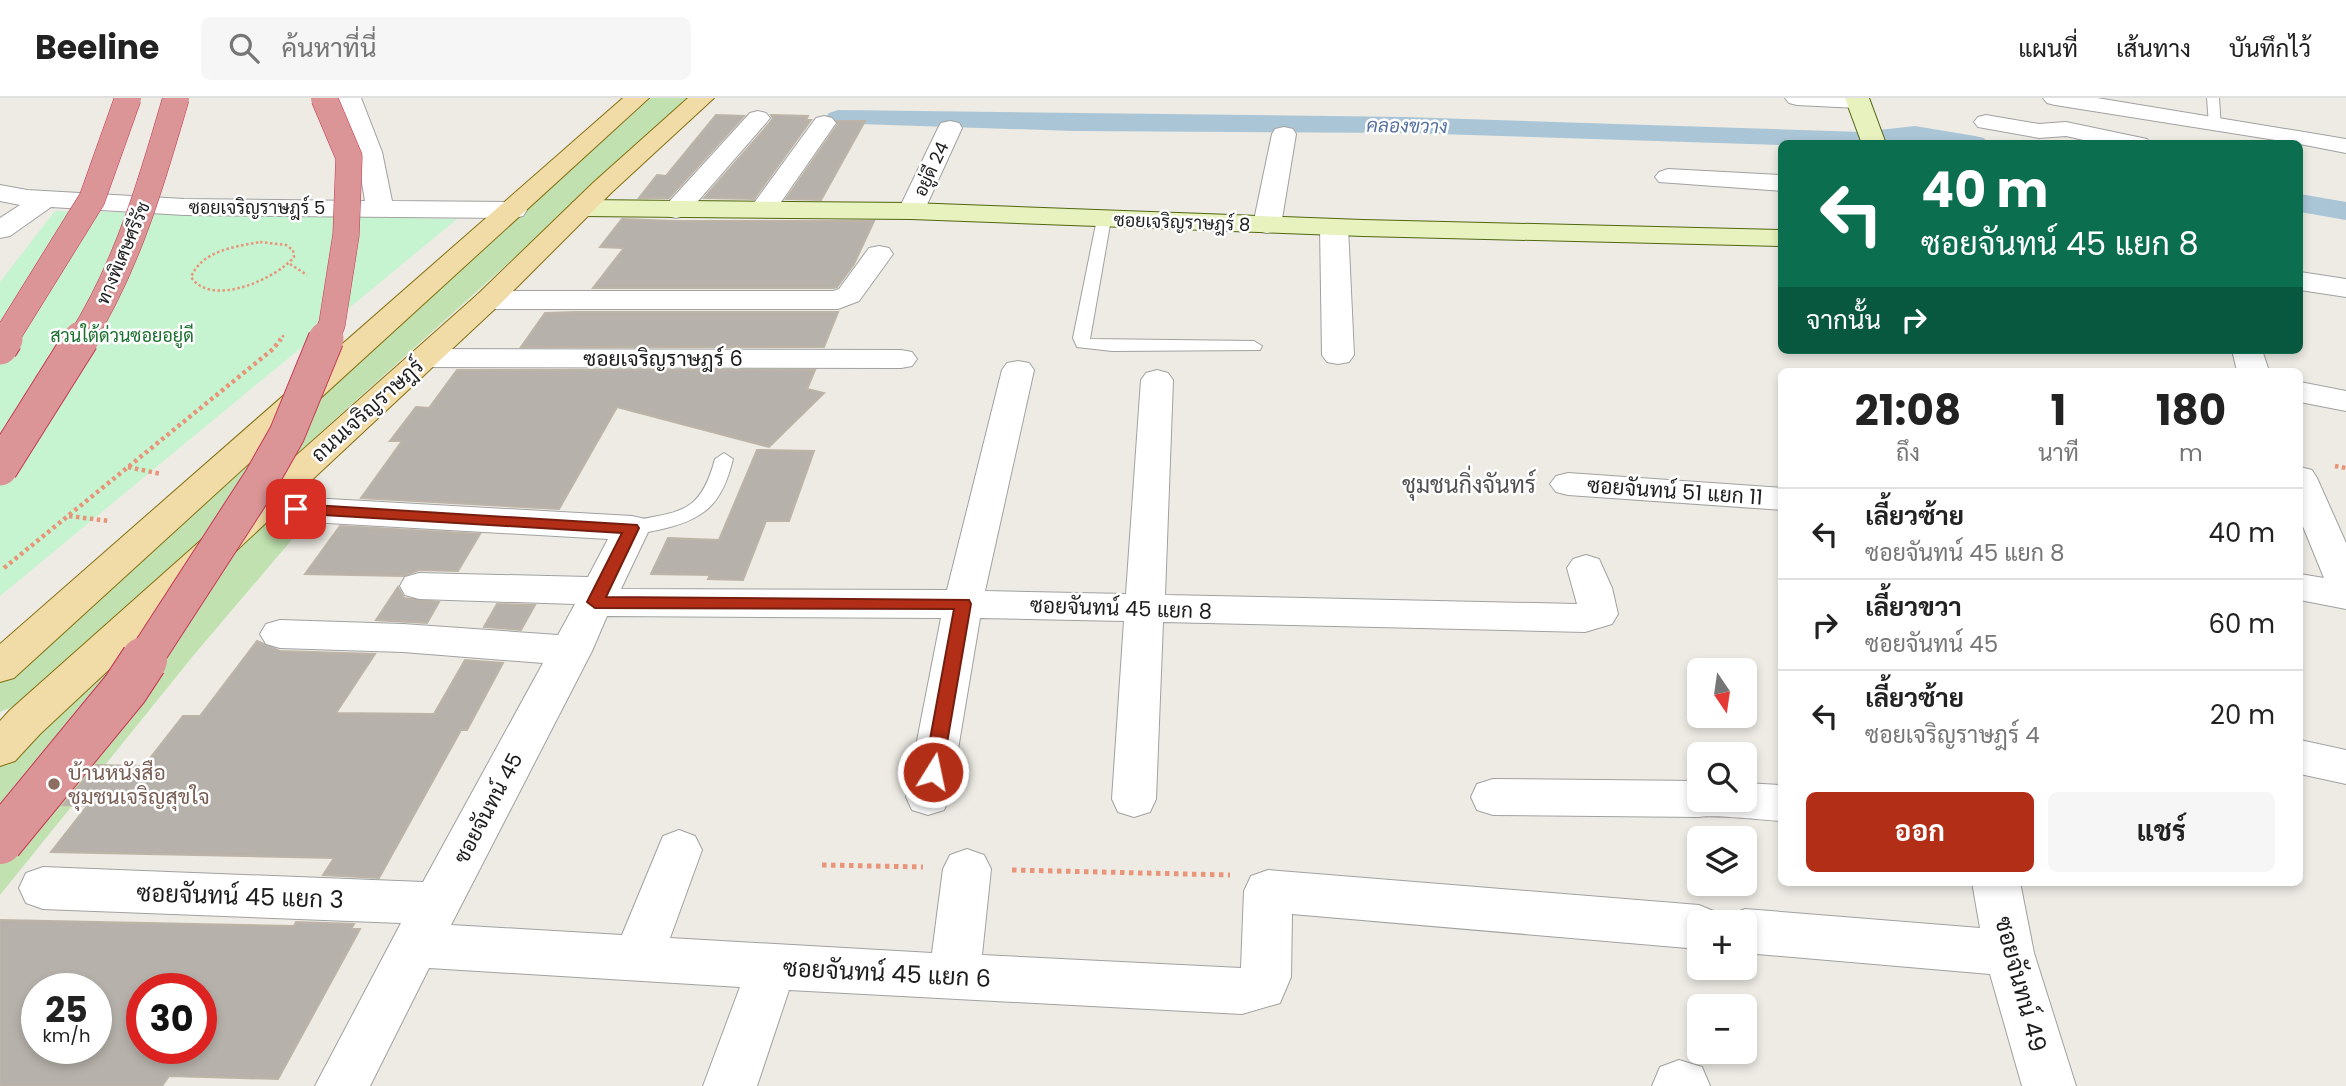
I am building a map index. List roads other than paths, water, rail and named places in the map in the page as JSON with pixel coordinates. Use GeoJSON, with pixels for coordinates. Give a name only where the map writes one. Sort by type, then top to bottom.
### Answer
{"type":"FeatureCollection","features":[{"type":"Feature","properties":{"kind":"highway"},"geometry":{"type":"LineString","coordinates":[[0,347],[92,199],[128,98]]}},
{"type":"Feature","properties":{"kind":"highway","name":"ทางพิเศษศรีรัช"},"geometry":{"type":"LineString","coordinates":[[0,468],[98,313],[150,190],[176,98]]}},
{"type":"Feature","properties":{"kind":"highway"},"geometry":{"type":"LineString","coordinates":[[0,841],[125,689],[261,480],[287,434],[332,324],[346,236],[349,157],[324,98]]}},
{"type":"Feature","properties":{"kind":"main road"},"geometry":{"type":"LineString","coordinates":[[0,667],[637,98]]}},
{"type":"Feature","properties":{"kind":"main road","name":"ถนนเจริญราษฎร์"},"geometry":{"type":"LineString","coordinates":[[0,749],[25,722],[488,300],[582,208],[702,98]]}},
{"type":"Feature","properties":{"kind":"street"},"geometry":{"type":"LineString","coordinates":[[349,98],[378,178],[379,208]]}},
{"type":"Feature","properties":{"kind":"street"},"geometry":{"type":"LineString","coordinates":[[1797,98],[1858,99],[1870,134]]}},
{"type":"Feature","properties":{"kind":"street"},"geometry":{"type":"LineString","coordinates":[[2055,98],[2216,134],[2281,140]]}},
{"type":"Feature","properties":{"kind":"street"},"geometry":{"type":"LineString","coordinates":[[676,210],[758,118]]}},
{"type":"Feature","properties":{"kind":"street"},"geometry":{"type":"LineString","coordinates":[[1986,121],[2039,131],[2066,129],[2119,140]]}},
{"type":"Feature","properties":{"kind":"street"},"geometry":{"type":"LineString","coordinates":[[763,209],[824,123]]}},
{"type":"Feature","properties":{"kind":"street","name":"อยู่ดี 24"},"geometry":{"type":"LineString","coordinates":[[911,211],[950,128]]}},
{"type":"Feature","properties":{"kind":"street"},"geometry":{"type":"LineString","coordinates":[[1267,225],[1284,134]]}},
{"type":"Feature","properties":{"kind":"street"},"geometry":{"type":"LineString","coordinates":[[2303,142],[2346,146]]}},
{"type":"Feature","properties":{"kind":"street"},"geometry":{"type":"LineString","coordinates":[[1668,177],[1778,183]]}},
{"type":"Feature","properties":{"kind":"street","name":"ซอยเจริญราษฎร์ 5"},"geometry":{"type":"LineString","coordinates":[[0,193],[46,199],[184,207],[514,210]]}},
{"type":"Feature","properties":{"kind":"street"},"geometry":{"type":"LineString","coordinates":[[0,230],[46,199]]}},
{"type":"Feature","properties":{"kind":"street","name":"ซอยเจริญราษฎร์ 8"},"geometry":{"type":"LineString","coordinates":[[582,208],[911,211],[1267,225],[1778,238]]}},
{"type":"Feature","properties":{"kind":"street"},"geometry":{"type":"LineString","coordinates":[[1334,227],[1338,355]]}},
{"type":"Feature","properties":{"kind":"street"},"geometry":{"type":"LineString","coordinates":[[488,300],[838,300],[849,295],[879,254]]}},
{"type":"Feature","properties":{"kind":"street"},"geometry":{"type":"LineString","coordinates":[[2303,281],[2346,288]]}},
{"type":"Feature","properties":{"kind":"street","name":"ซอยเจริญราษฎร์ 6"},"geometry":{"type":"LineString","coordinates":[[425,358],[901,359]]}},
{"type":"Feature","properties":{"kind":"street"},"geometry":{"type":"LineString","coordinates":[[928,797],[963,604],[1018,370]]}},
{"type":"Feature","properties":{"kind":"street"},"geometry":{"type":"LineString","coordinates":[[1134,799],[1157,380]]}},
{"type":"Feature","properties":{"kind":"street"},"geometry":{"type":"LineString","coordinates":[[2303,393],[2346,401]]}},
{"type":"Feature","properties":{"kind":"street"},"geometry":{"type":"LineString","coordinates":[[2303,483],[2336,543],[2346,586]]}},
{"type":"Feature","properties":{"kind":"street","name":"ซอยจันทน์ 51 แยก 11"},"geometry":{"type":"LineString","coordinates":[[1568,484],[1778,499]]}},
{"type":"Feature","properties":{"kind":"street"},"geometry":{"type":"LineString","coordinates":[[258,507],[632,528]]}},
{"type":"Feature","properties":{"kind":"street","name":"ซอยจันทน์ 45"},"geometry":{"type":"LineString","coordinates":[[342,1086],[425,924],[572,651],[632,528]]}},
{"type":"Feature","properties":{"kind":"street","name":"ซอยจันทน์ 45 แยก 8"},"geometry":{"type":"LineString","coordinates":[[419,586],[598,597],[1585,618],[1598,614],[1586,568]]}},
{"type":"Feature","properties":{"kind":"street"},"geometry":{"type":"LineString","coordinates":[[2303,588],[2346,596]]}},
{"type":"Feature","properties":{"kind":"street"},"geometry":{"type":"LineString","coordinates":[[280,634],[403,638],[572,651]]}},
{"type":"Feature","properties":{"kind":"street"},"geometry":{"type":"LineString","coordinates":[[2303,758],[2346,767]]}},
{"type":"Feature","properties":{"kind":"street"},"geometry":{"type":"LineString","coordinates":[[1493,797],[1687,799]]}},
{"type":"Feature","properties":{"kind":"street"},"geometry":{"type":"LineString","coordinates":[[1757,802],[1778,803]]}},
{"type":"Feature","properties":{"kind":"street"},"geometry":{"type":"LineString","coordinates":[[638,958],[678,850]]}},
{"type":"Feature","properties":{"kind":"street"},"geometry":{"type":"LineString","coordinates":[[954,977],[967,869]]}},
{"type":"Feature","properties":{"kind":"street","name":"ซอยจันทน์ 49"},"geometry":{"type":"LineString","coordinates":[[1997,886],[2008,953],[2049,1086]]}},
{"type":"Feature","properties":{"kind":"street","name":"ซอยจันทน์ 45 แยก 3"},"geometry":{"type":"LineString","coordinates":[[43,888],[425,924]]}},
{"type":"Feature","properties":{"kind":"street","name":"ซอยจันทน์ 45 แยก 6"},"geometry":{"type":"LineString","coordinates":[[425,924],[638,958],[954,977],[1255,990],[1262,987],[1266,977],[1268,891],[1687,926]]}},
{"type":"Feature","properties":{"kind":"street"},"geometry":{"type":"LineString","coordinates":[[1757,932],[2008,953]]}},
{"type":"Feature","properties":{"kind":"street"},"geometry":{"type":"LineString","coordinates":[[730,1086],[772,967]]}},
{"type":"Feature","properties":{"kind":"lane"},"geometry":{"type":"LineString","coordinates":[[2213,98],[2216,134]]}},
{"type":"Feature","properties":{"kind":"lane"},"geometry":{"type":"LineString","coordinates":[[1104,219],[1081,338],[1083,342],[1111,346],[1254,346]]}},
{"type":"Feature","properties":{"kind":"lane"},"geometry":{"type":"LineString","coordinates":[[632,528],[676,520],[701,508],[720,484],[724,459]]}},
{"type":"Feature","properties":{"kind":"waterway","name":"คลองขวาง"},"geometry":{"type":"LineString","coordinates":[[838,118],[1406,125],[1861,140]]}},
{"type":"Feature","properties":{"kind":"waterway","name":"คลองขวาง"},"geometry":{"type":"LineString","coordinates":[[1861,140],[1915,134],[1951,140]]}},
{"type":"Feature","properties":{"kind":"waterway","name":"คลองขวาง"},"geometry":{"type":"LineString","coordinates":[[2303,204],[2346,211]]}},
{"type":"Feature","properties":{"kind":"place","name":"บ้านหนังสือ ชุมชนเจริญสุขใจ"},"geometry":{"type":"Point","coordinates":[54,784]}},
{"type":"Feature","properties":{"kind":"district","name":"ชุมชนกิ่งจันทร์"},"geometry":{"type":"Point","coordinates":[1469,485]}},
{"type":"Feature","properties":{"kind":"park label","name":"สวนใต้ด่วนซอยอยู่ดี"},"geometry":{"type":"Point","coordinates":[122,335]}}]}
